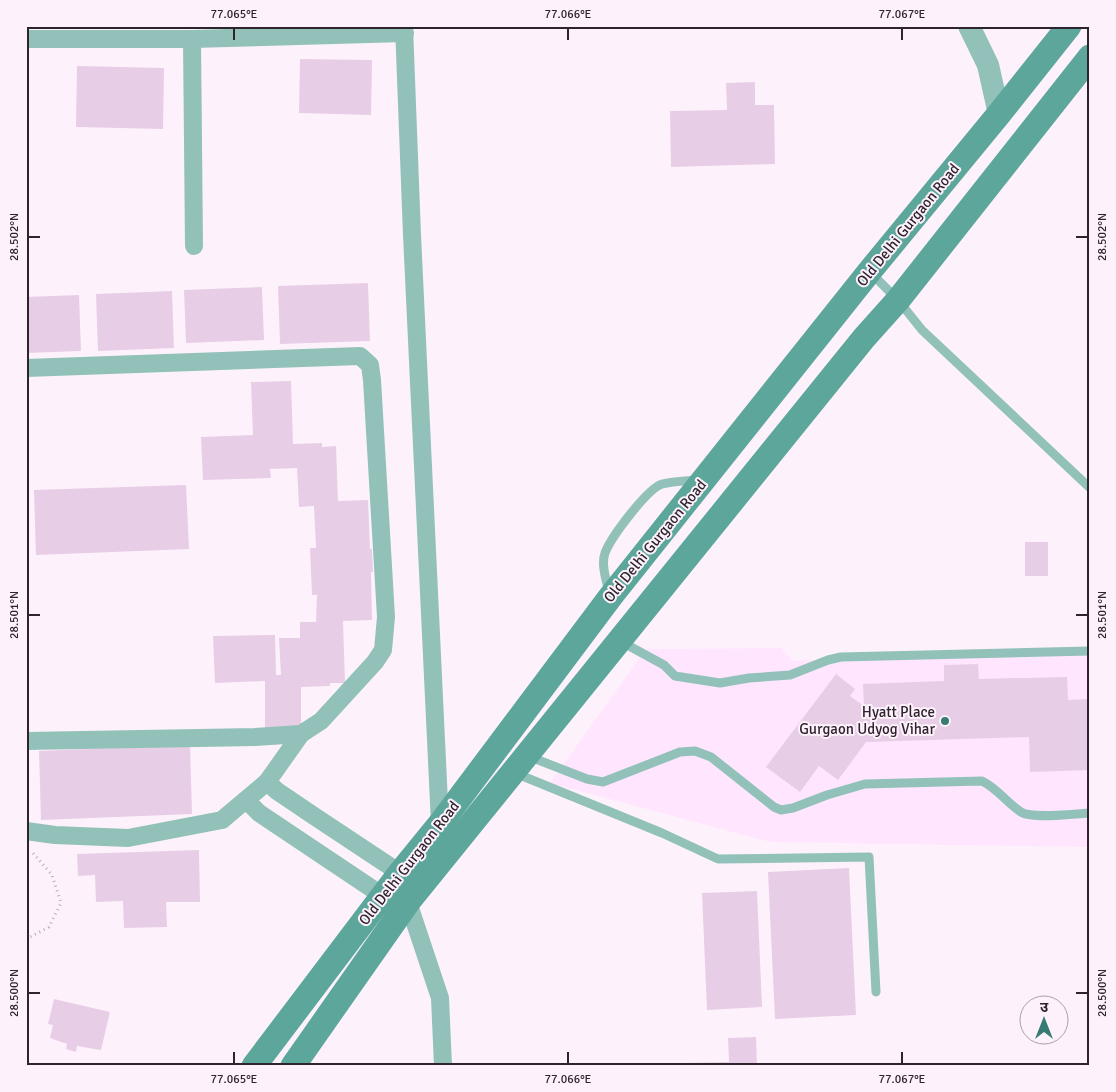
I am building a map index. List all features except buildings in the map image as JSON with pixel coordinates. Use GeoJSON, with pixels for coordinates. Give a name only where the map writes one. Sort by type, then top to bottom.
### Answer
{"type":"FeatureCollection","features":[{"type":"Feature","properties":{"kind":"main road","name":"Old Delhi Gurgaon Road"},"geometry":{"type":"LineString","coordinates":[[254,1066],[400,873],[440,824],[611,596],[1069,26]]}},
{"type":"Feature","properties":{"kind":"main road","name":"Old Delhi Gurgaon Road"},"geometry":{"type":"LineString","coordinates":[[293,1066],[408,902],[858,346],[898,300],[1090,57]]}},
{"type":"Feature","properties":{"kind":"street"},"geometry":{"type":"LineString","coordinates":[[969,26],[988,65],[999,114]]}},
{"type":"Feature","properties":{"kind":"street"},"geometry":{"type":"LineString","coordinates":[[26,39],[192,38],[404,30],[440,824]]}},
{"type":"Feature","properties":{"kind":"street"},"geometry":{"type":"LineString","coordinates":[[192,38],[194,246]]}},
{"type":"Feature","properties":{"kind":"street"},"geometry":{"type":"LineString","coordinates":[[26,368],[360,356],[370,365],[372,380],[386,617],[383,650],[375,662],[321,721],[301,734],[267,782],[222,820],[128,838],[54,835],[28,840]]}},
{"type":"Feature","properties":{"kind":"street"},"geometry":{"type":"LineString","coordinates":[[26,741],[247,737],[301,734]]}},
{"type":"Feature","properties":{"kind":"street"},"geometry":{"type":"LineString","coordinates":[[267,782],[277,791],[400,873]]}},
{"type":"Feature","properties":{"kind":"street"},"geometry":{"type":"LineString","coordinates":[[246,801],[259,812],[383,896]]}},
{"type":"Feature","properties":{"kind":"street"},"geometry":{"type":"LineString","coordinates":[[408,902],[440,998],[443,1066]]}},
{"type":"Feature","properties":{"kind":"lane"},"geometry":{"type":"LineString","coordinates":[[870,272],[898,300],[922,330],[1090,488]]}},
{"type":"Feature","properties":{"kind":"lane"},"geometry":{"type":"LineString","coordinates":[[611,596],[605,574],[604,554],[619,529],[644,498],[660,484],[705,479]]}},
{"type":"Feature","properties":{"kind":"lane"},"geometry":{"type":"LineString","coordinates":[[619,640],[664,665],[675,676],[720,683],[749,678],[790,675],[841,657],[1090,651]]}},
{"type":"Feature","properties":{"kind":"lane"},"geometry":{"type":"LineString","coordinates":[[519,764],[603,782],[680,752],[694,751],[711,757],[774,807],[781,810],[793,808],[827,795],[865,784],[982,781],[993,786],[1022,813],[1034,816],[1090,813]]}},
{"type":"Feature","properties":{"kind":"lane"},"geometry":{"type":"LineString","coordinates":[[519,764],[718,859],[870,857],[876,992]]}},
{"type":"Feature","properties":{"kind":"path"},"geometry":{"type":"LineString","coordinates":[[26,939],[49,927],[60,903],[52,875],[28,840]]}},
{"type":"Feature","properties":{"kind":"shaded area"},"geometry":{"type":"Polygon","coordinates":[[[1090,647],[1090,847],[770,842],[550,783],[646,649],[781,648],[793,661],[1090,647]]]}},
{"type":"Feature","properties":{"kind":"place","name":"Hyatt Place Gurgaon Udyog Vihar"},"geometry":{"type":"Point","coordinates":[945,721]}}]}
